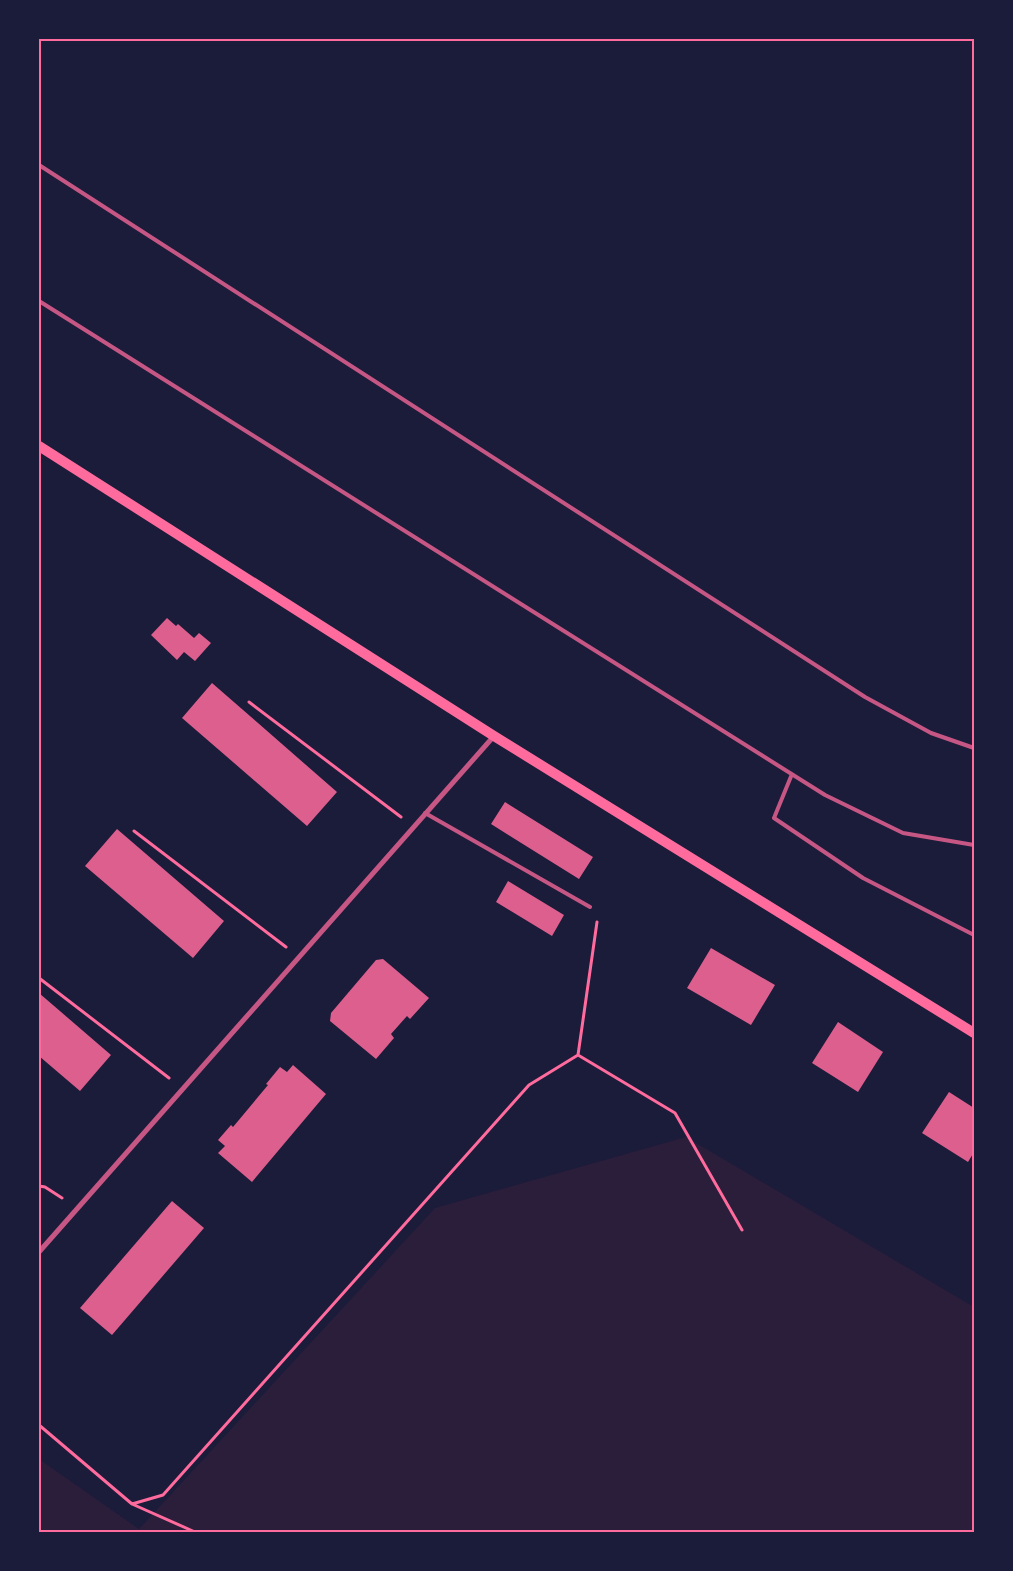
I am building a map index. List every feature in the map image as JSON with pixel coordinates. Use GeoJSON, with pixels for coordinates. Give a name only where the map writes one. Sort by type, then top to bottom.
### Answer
{"type":"FeatureCollection","features":[{"type":"Feature","properties":{"kind":"main road"},"geometry":{"type":"LineString","coordinates":[[39,446],[494,736],[974,1033]]}},
{"type":"Feature","properties":{"kind":"street"},"geometry":{"type":"LineString","coordinates":[[39,1252],[494,736]]}},
{"type":"Feature","properties":{"kind":"lane"},"geometry":{"type":"LineString","coordinates":[[39,165],[865,696],[931,733],[974,748]]}},
{"type":"Feature","properties":{"kind":"lane"},"geometry":{"type":"LineString","coordinates":[[39,301],[825,796],[903,833],[974,844]]}},
{"type":"Feature","properties":{"kind":"lane"},"geometry":{"type":"LineString","coordinates":[[792,774],[774,818],[863,878],[974,936]]}},
{"type":"Feature","properties":{"kind":"lane"},"geometry":{"type":"LineString","coordinates":[[425,813],[590,907]]}},
{"type":"Feature","properties":{"kind":"path"},"geometry":{"type":"LineString","coordinates":[[249,702],[414,827]]}},
{"type":"Feature","properties":{"kind":"path"},"geometry":{"type":"LineString","coordinates":[[134,831],[298,957]]}},
{"type":"Feature","properties":{"kind":"path"},"geometry":{"type":"LineString","coordinates":[[578,1055],[599,914],[590,907]]}},
{"type":"Feature","properties":{"kind":"path"},"geometry":{"type":"LineString","coordinates":[[39,978],[183,1089]]}},
{"type":"Feature","properties":{"kind":"path"},"geometry":{"type":"LineString","coordinates":[[578,1055],[674,1113],[742,1230]]}},
{"type":"Feature","properties":{"kind":"path"},"geometry":{"type":"LineString","coordinates":[[132,1504],[163,1495],[529,1085],[578,1055]]}},
{"type":"Feature","properties":{"kind":"path"},"geometry":{"type":"LineString","coordinates":[[39,1186],[45,1187],[77,1209]]}},
{"type":"Feature","properties":{"kind":"path"},"geometry":{"type":"LineString","coordinates":[[39,1425],[132,1504],[194,1532]]}},
{"type":"Feature","properties":{"kind":"shaded area"},"geometry":{"type":"Polygon","coordinates":[[[686,1137],[974,1307],[974,1532],[39,1532],[39,1459],[139,1529],[435,1208],[686,1137]]]}},
{"type":"Feature","properties":{"kind":"building"},"geometry":{"type":"Polygon","coordinates":[[[167,618],[176,626],[178,624],[194,638],[199,633],[211,643],[195,661],[184,652],[177,660],[151,635],[167,618]]]}},
{"type":"Feature","properties":{"kind":"building"},"geometry":{"type":"Polygon","coordinates":[[[212,683],[337,792],[307,826],[182,718],[212,683]]]}},
{"type":"Feature","properties":{"kind":"building"},"geometry":{"type":"Polygon","coordinates":[[[505,802],[593,857],[579,879],[491,824],[505,802]]]}},
{"type":"Feature","properties":{"kind":"building"},"geometry":{"type":"Polygon","coordinates":[[[117,829],[224,921],[193,958],[85,866],[117,829]]]}},
{"type":"Feature","properties":{"kind":"building"},"geometry":{"type":"Polygon","coordinates":[[[508,881],[564,915],[552,936],[496,902],[508,881]]]}},
{"type":"Feature","properties":{"kind":"building"},"geometry":{"type":"Polygon","coordinates":[[[711,948],[775,985],[751,1025],[687,988],[711,948]]]}},
{"type":"Feature","properties":{"kind":"building"},"geometry":{"type":"Polygon","coordinates":[[[383,959],[429,998],[410,1019],[407,1016],[391,1034],[394,1038],[376,1059],[330,1021],[331,1013],[376,960],[383,959]]]}},
{"type":"Feature","properties":{"kind":"building"},"geometry":{"type":"Polygon","coordinates":[[[39,993],[111,1055],[80,1091],[39,1056],[39,993]]]}},
{"type":"Feature","properties":{"kind":"building"},"geometry":{"type":"Polygon","coordinates":[[[838,1022],[883,1052],[858,1092],[812,1063],[838,1022]]]}},
{"type":"Feature","properties":{"kind":"building"},"geometry":{"type":"Polygon","coordinates":[[[293,1065],[326,1094],[252,1182],[218,1153],[225,1146],[218,1140],[231,1125],[233,1127],[268,1085],[266,1084],[280,1067],[287,1072],[293,1065]]]}},
{"type":"Feature","properties":{"kind":"building"},"geometry":{"type":"Polygon","coordinates":[[[949,1092],[974,1108],[974,1152],[968,1162],[922,1133],[949,1092]]]}},
{"type":"Feature","properties":{"kind":"building"},"geometry":{"type":"Polygon","coordinates":[[[172,1201],[204,1228],[112,1335],[80,1308],[172,1201]]]}}]}
